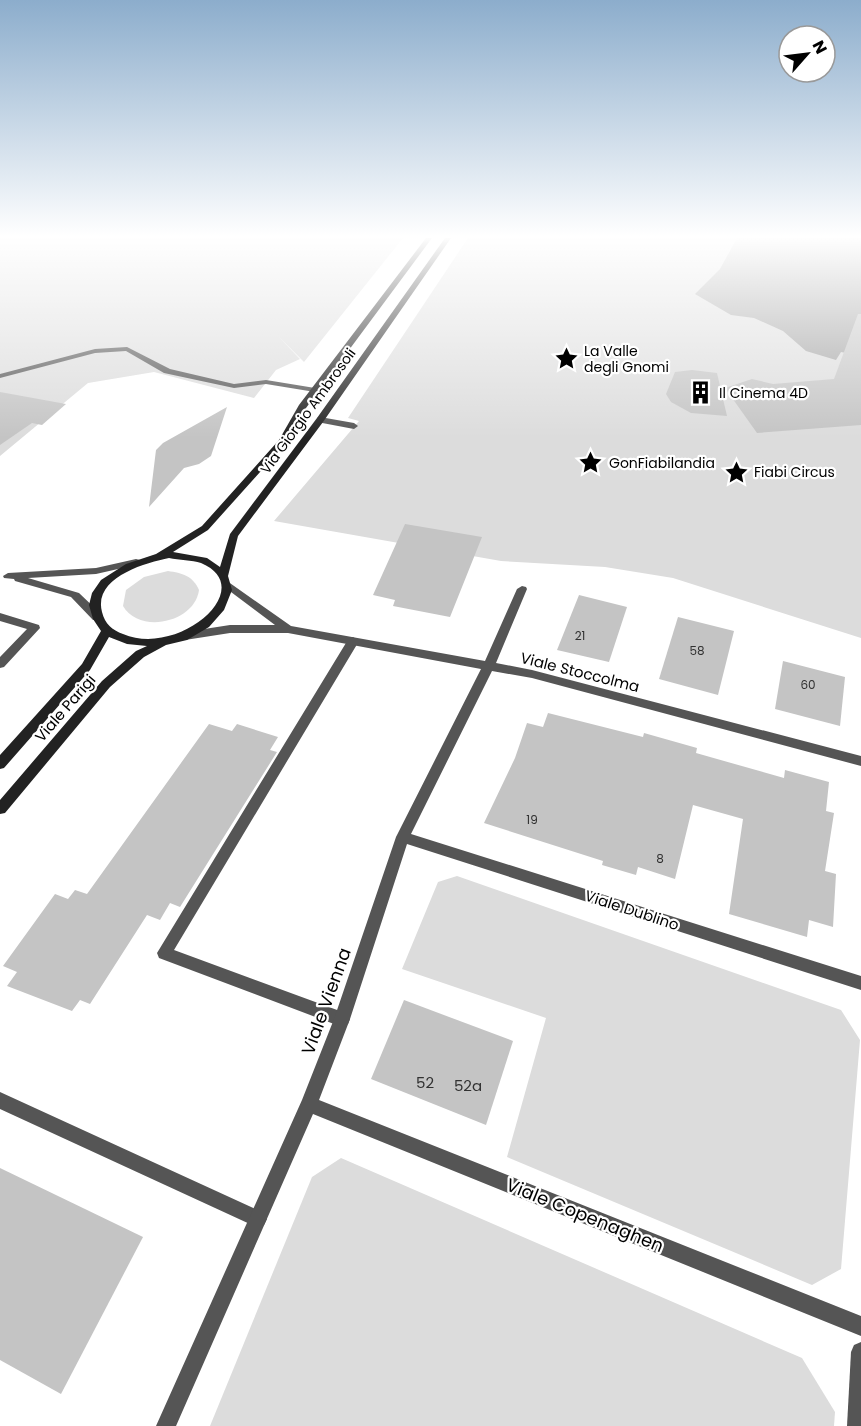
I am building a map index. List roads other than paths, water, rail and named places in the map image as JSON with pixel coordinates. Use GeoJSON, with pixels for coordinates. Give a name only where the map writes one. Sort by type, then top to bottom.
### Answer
{"type":"FeatureCollection","features":[{"type":"Feature","properties":{"kind":"main road","name":"Via Giorgio Ambrosoli"},"geometry":{"type":"LineString","coordinates":[[159,557],[205,528],[283,441],[315,390],[379,305]]}},
{"type":"Feature","properties":{"kind":"main road","name":"Via Giorgio Ambrosoli"},"geometry":{"type":"LineString","coordinates":[[225,580],[233,536],[320,420],[401,305]]}},
{"type":"Feature","properties":{"kind":"main road"},"geometry":{"type":"LineString","coordinates":[[185,556],[200,559],[212,565],[225,580],[227,596],[219,613],[201,628],[185,636],[166,641],[132,641],[106,630],[97,617],[95,604],[99,592],[108,580],[136,562],[159,557],[185,556]]}},
{"type":"Feature","properties":{"kind":"main road","name":"Viale Parigi"},"geometry":{"type":"LineString","coordinates":[[0,764],[86,667],[106,630]]}},
{"type":"Feature","properties":{"kind":"main road","name":"Viale Parigi"},"geometry":{"type":"LineString","coordinates":[[0,809],[106,684],[140,654],[166,641]]}},
{"type":"Feature","properties":{"kind":"street"},"geometry":{"type":"LineString","coordinates":[[0,376],[95,351],[127,349],[167,371],[234,386],[266,382],[315,390]]}},
{"type":"Feature","properties":{"kind":"street"},"geometry":{"type":"LineString","coordinates":[[320,420],[354,426]]}},
{"type":"Feature","properties":{"kind":"street"},"geometry":{"type":"LineString","coordinates":[[4,575],[96,571],[136,562]]}},
{"type":"Feature","properties":{"kind":"street"},"geometry":{"type":"LineString","coordinates":[[4,575],[75,595],[97,617]]}},
{"type":"Feature","properties":{"kind":"street","name":"Viale Stoccolma"},"geometry":{"type":"LineString","coordinates":[[225,580],[288,629]]}},
{"type":"Feature","properties":{"kind":"street","name":"Viale Vienna"},"geometry":{"type":"LineString","coordinates":[[166,1426],[309,1104],[342,1018],[404,837],[489,665],[522,589]]}},
{"type":"Feature","properties":{"kind":"street"},"geometry":{"type":"LineString","coordinates":[[0,617],[35,628],[0,664]]}},
{"type":"Feature","properties":{"kind":"street","name":"Viale Stoccolma"},"geometry":{"type":"LineString","coordinates":[[185,636],[230,629],[288,629],[489,665],[532,674],[861,761]]}},
{"type":"Feature","properties":{"kind":"street"},"geometry":{"type":"LineString","coordinates":[[342,1018],[164,953],[353,641]]}},
{"type":"Feature","properties":{"kind":"street","name":"Viale Dublino"},"geometry":{"type":"LineString","coordinates":[[404,837],[861,983]]}},
{"type":"Feature","properties":{"kind":"street"},"geometry":{"type":"LineString","coordinates":[[0,1100],[258,1219]]}},
{"type":"Feature","properties":{"kind":"street","name":"Viale Copenaghen"},"geometry":{"type":"LineString","coordinates":[[309,1104],[861,1326]]}},
{"type":"Feature","properties":{"kind":"street"},"geometry":{"type":"LineString","coordinates":[[857,1426],[861,1352]]}},
{"type":"Feature","properties":{"kind":"place","name":"La Valle degli Gnomi"},"geometry":{"type":"Point","coordinates":[566,359]}},
{"type":"Feature","properties":{"kind":"place","name":"Il Cinema 4D"},"geometry":{"type":"Point","coordinates":[701,393]}},
{"type":"Feature","properties":{"kind":"place","name":"GonFiabilandia"},"geometry":{"type":"Point","coordinates":[591,463]}},
{"type":"Feature","properties":{"kind":"place","name":"Fiabi Circus"},"geometry":{"type":"Point","coordinates":[736,472]}}]}
